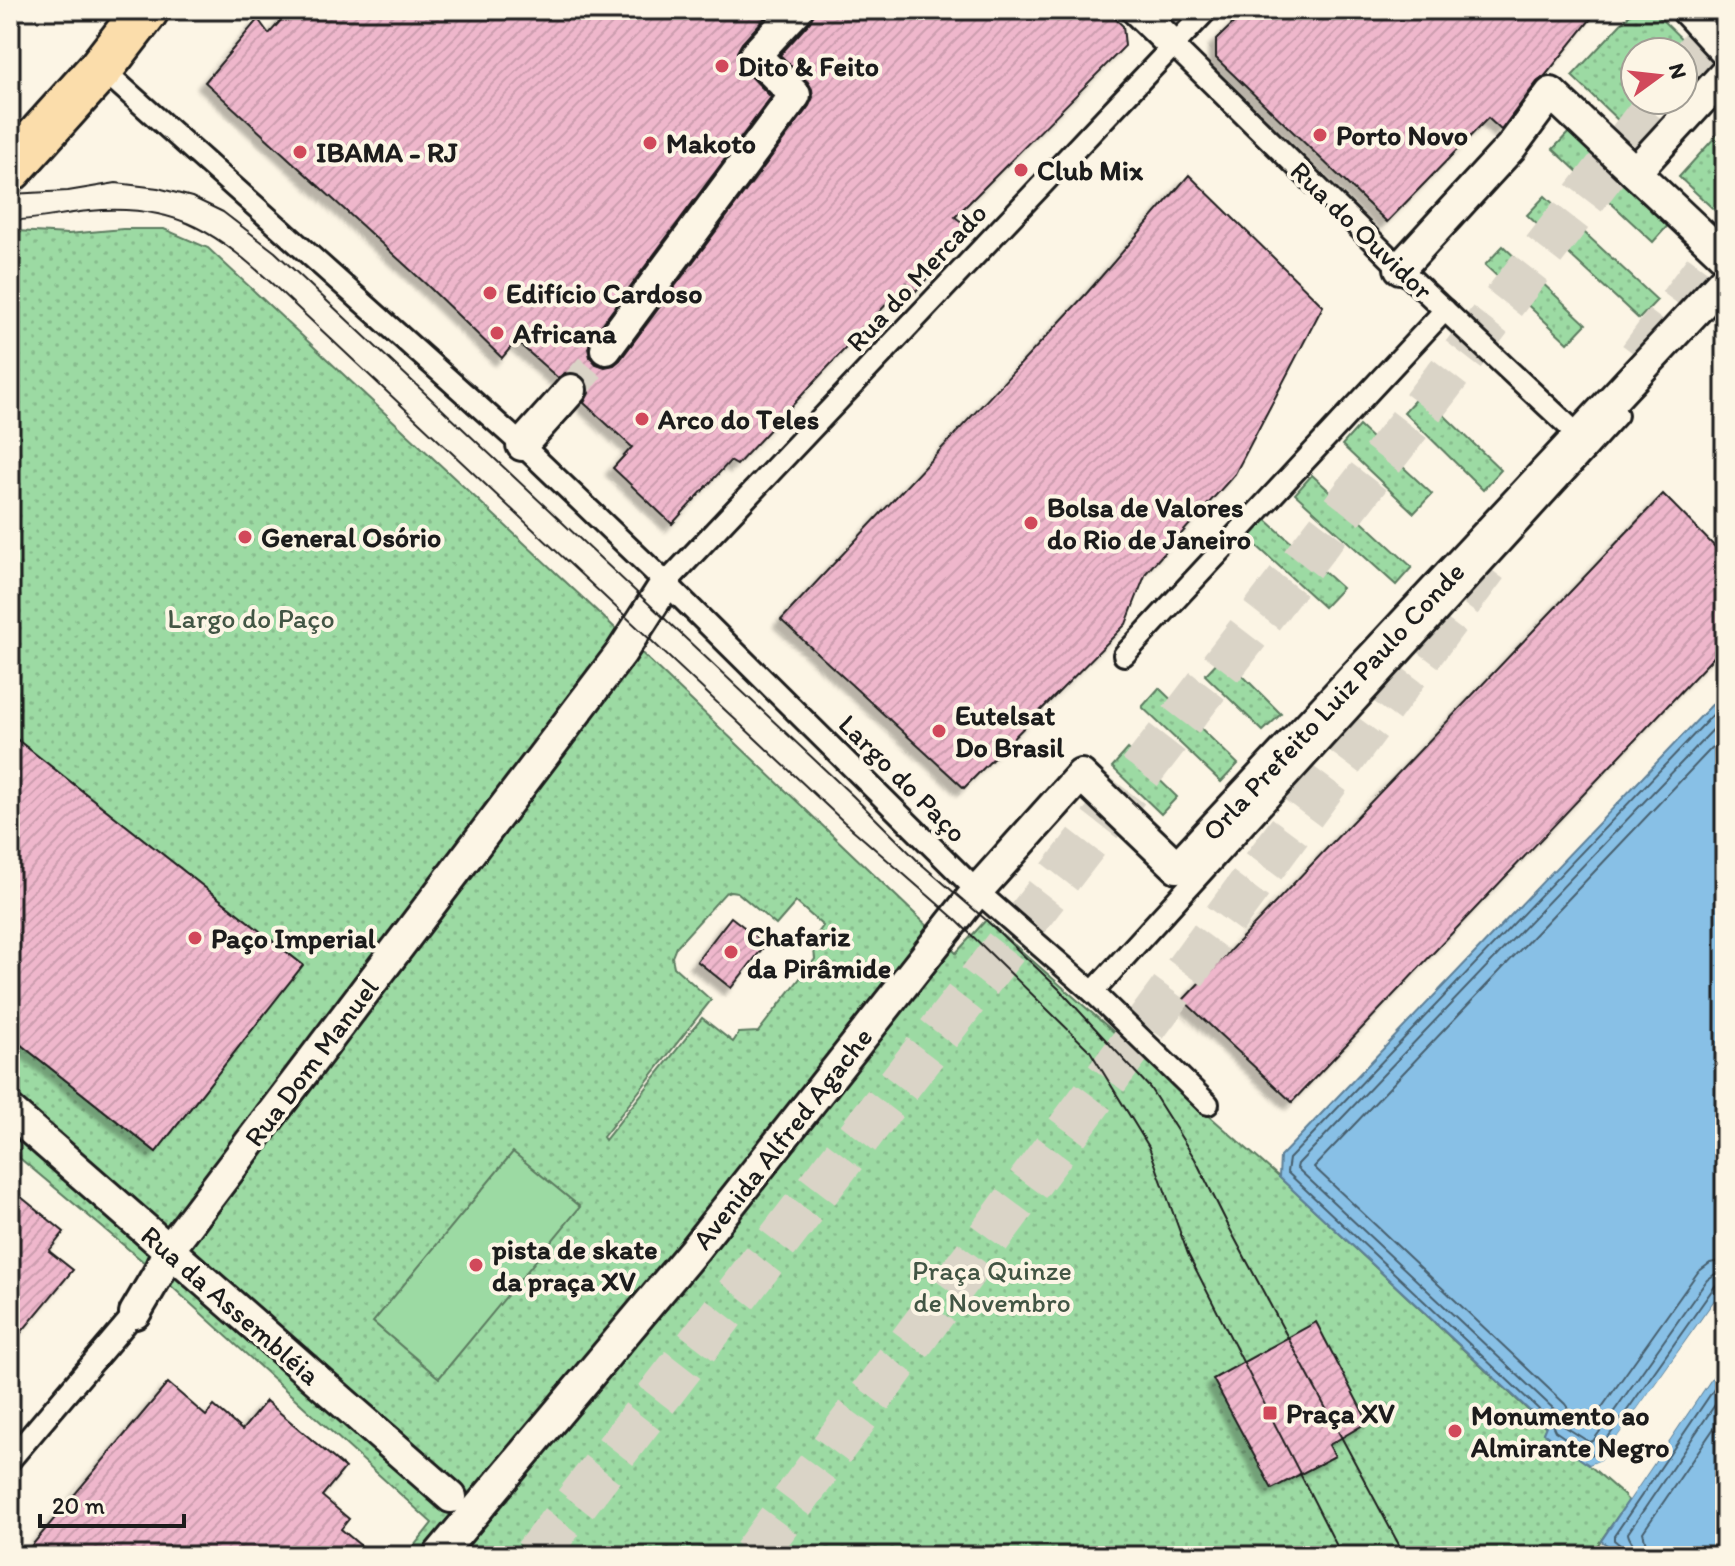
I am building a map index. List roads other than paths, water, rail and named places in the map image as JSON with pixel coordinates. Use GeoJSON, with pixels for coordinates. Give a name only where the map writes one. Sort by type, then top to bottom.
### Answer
{"type":"FeatureCollection","features":[{"type":"Feature","properties":{"kind":"main road"},"geometry":{"type":"LineString","coordinates":[[10,169],[101,68],[146,10]]}},
{"type":"Feature","properties":{"kind":"street"},"geometry":{"type":"LineString","coordinates":[[606,349],[795,95],[755,55],[797,10]]}},
{"type":"Feature","properties":{"kind":"street","name":"Rua do Ouvidor"},"geometry":{"type":"LineString","coordinates":[[1137,10],[1173,45]]}},
{"type":"Feature","properties":{"kind":"street"},"geometry":{"type":"LineString","coordinates":[[1687,10],[1725,51]]}},
{"type":"Feature","properties":{"kind":"street"},"geometry":{"type":"LineString","coordinates":[[1635,172],[1725,74]]}},
{"type":"Feature","properties":{"kind":"street"},"geometry":{"type":"LineString","coordinates":[[1400,268],[1511,147],[1551,93],[1725,257]]}},
{"type":"Feature","properties":{"kind":"street","name":"Orla Prefeito Luiz Paulo Conde"},"geometry":{"type":"LineString","coordinates":[[939,938],[1081,775],[1177,867],[1586,440],[1725,279]]}},
{"type":"Feature","properties":{"kind":"street"},"geometry":{"type":"LineString","coordinates":[[522,445],[571,390]]}},
{"type":"Feature","properties":{"kind":"street","name":"Rua Dom Manuel"},"geometry":{"type":"LineString","coordinates":[[135,1313],[168,1251],[621,653],[666,583]]}},
{"type":"Feature","properties":{"kind":"street","name":"Avenida Alfred Agache"},"geometry":{"type":"LineString","coordinates":[[438,1556],[460,1505],[694,1250],[939,938]]}},
{"type":"Feature","properties":{"kind":"street","name":"Rua da Assembléia"},"geometry":{"type":"LineString","coordinates":[[10,1111],[460,1505]]}},
{"type":"Feature","properties":{"kind":"lane","name":"Rua do Mercado"},"geometry":{"type":"LineString","coordinates":[[666,583],[1207,10]]}},
{"type":"Feature","properties":{"kind":"lane","name":"Rua do Ouvidor"},"geometry":{"type":"LineString","coordinates":[[1173,45],[1400,268],[1586,440]]}},
{"type":"Feature","properties":{"kind":"lane","name":"Largo do Paço"},"geometry":{"type":"LineString","coordinates":[[101,68],[522,445],[977,891],[1093,992],[1208,1104]]}},
{"type":"Feature","properties":{"kind":"lane"},"geometry":{"type":"LineString","coordinates":[[1093,992],[1586,440],[1725,292]]}},
{"type":"Feature","properties":{"kind":"lane"},"geometry":{"type":"LineString","coordinates":[[1124,655],[1445,310]]}},
{"type":"Feature","properties":{"kind":"lane","name":"Rua Dom Manuel"},"geometry":{"type":"LineString","coordinates":[[10,1460],[135,1313]]}},
{"type":"Feature","properties":{"kind":"water"},"geometry":{"type":"Polygon","coordinates":[[[1725,691],[1725,1286],[1601,1461],[1589,1465],[1543,1433],[1546,1426],[1279,1177],[1280,1157],[1725,691]]]}},
{"type":"Feature","properties":{"kind":"water"},"geometry":{"type":"Polygon","coordinates":[[[1725,1358],[1725,1556],[1624,1556],[1601,1541],[1725,1358]]]}},
{"type":"Feature","properties":{"kind":"tunnel"},"geometry":{"type":"LineString","coordinates":[[1699,50],[1725,16]]}},
{"type":"Feature","properties":{"kind":"tunnel"},"geometry":{"type":"LineString","coordinates":[[535,1556],[1648,116]]}},
{"type":"Feature","properties":{"kind":"tunnel"},"geometry":{"type":"LineString","coordinates":[[1640,358],[1725,243]]}},
{"type":"Feature","properties":{"kind":"tunnel"},"geometry":{"type":"LineString","coordinates":[[571,390],[606,349]]}},
{"type":"Feature","properties":{"kind":"tunnel"},"geometry":{"type":"LineString","coordinates":[[753,1556],[1489,562]]}},
{"type":"Feature","properties":{"kind":"tram line"},"geometry":{"type":"LineString","coordinates":[[10,194],[68,191],[116,183],[158,188],[192,197],[223,212],[275,252],[853,796],[920,863],[1059,989],[1150,1088],[1195,1159],[1405,1556]]}},
{"type":"Feature","properties":{"kind":"tram line"},"geometry":{"type":"LineString","coordinates":[[10,220],[90,211],[148,212],[195,227],[237,254],[844,822],[955,919],[1090,1051],[1149,1147],[1188,1254],[1342,1556]]}},
{"type":"Feature","properties":{"kind":"place","name":"Dito & Feito"},"geometry":{"type":"Point","coordinates":[722,66]}},
{"type":"Feature","properties":{"kind":"place","name":"Porto Novo"},"geometry":{"type":"Point","coordinates":[1320,135]}},
{"type":"Feature","properties":{"kind":"place","name":"Makoto"},"geometry":{"type":"Point","coordinates":[650,143]}},
{"type":"Feature","properties":{"kind":"place","name":"IBAMA - RJ"},"geometry":{"type":"Point","coordinates":[300,152]}},
{"type":"Feature","properties":{"kind":"place","name":"Club Mix"},"geometry":{"type":"Point","coordinates":[1021,170]}},
{"type":"Feature","properties":{"kind":"place","name":"Edifício Cardoso"},"geometry":{"type":"Point","coordinates":[490,293]}},
{"type":"Feature","properties":{"kind":"place","name":"Africana"},"geometry":{"type":"Point","coordinates":[497,333]}},
{"type":"Feature","properties":{"kind":"place","name":"Arco do Teles"},"geometry":{"type":"Point","coordinates":[642,419]}},
{"type":"Feature","properties":{"kind":"place","name":"Bolsa de Valores do Rio de Janeiro"},"geometry":{"type":"Point","coordinates":[1031,523]}},
{"type":"Feature","properties":{"kind":"place","name":"General Osório"},"geometry":{"type":"Point","coordinates":[245,537]}},
{"type":"Feature","properties":{"kind":"place","name":"Eutelsat Do Brasil"},"geometry":{"type":"Point","coordinates":[939,731]}},
{"type":"Feature","properties":{"kind":"place","name":"Paço Imperial"},"geometry":{"type":"Point","coordinates":[195,938]}},
{"type":"Feature","properties":{"kind":"place","name":"Chafariz da Pirâmide"},"geometry":{"type":"Point","coordinates":[731,952]}},
{"type":"Feature","properties":{"kind":"place","name":"pista de skate da praça XV"},"geometry":{"type":"Point","coordinates":[476,1265]}},
{"type":"Feature","properties":{"kind":"place","name":"Praça XV"},"geometry":{"type":"Point","coordinates":[1270,1413]}},
{"type":"Feature","properties":{"kind":"place","name":"Monumento ao Almirante Negro"},"geometry":{"type":"Point","coordinates":[1455,1431]}},
{"type":"Feature","properties":{"kind":"park label","name":"Praça Quinze de Novembro"},"geometry":{"type":"Point","coordinates":[992,1286]}}]}
